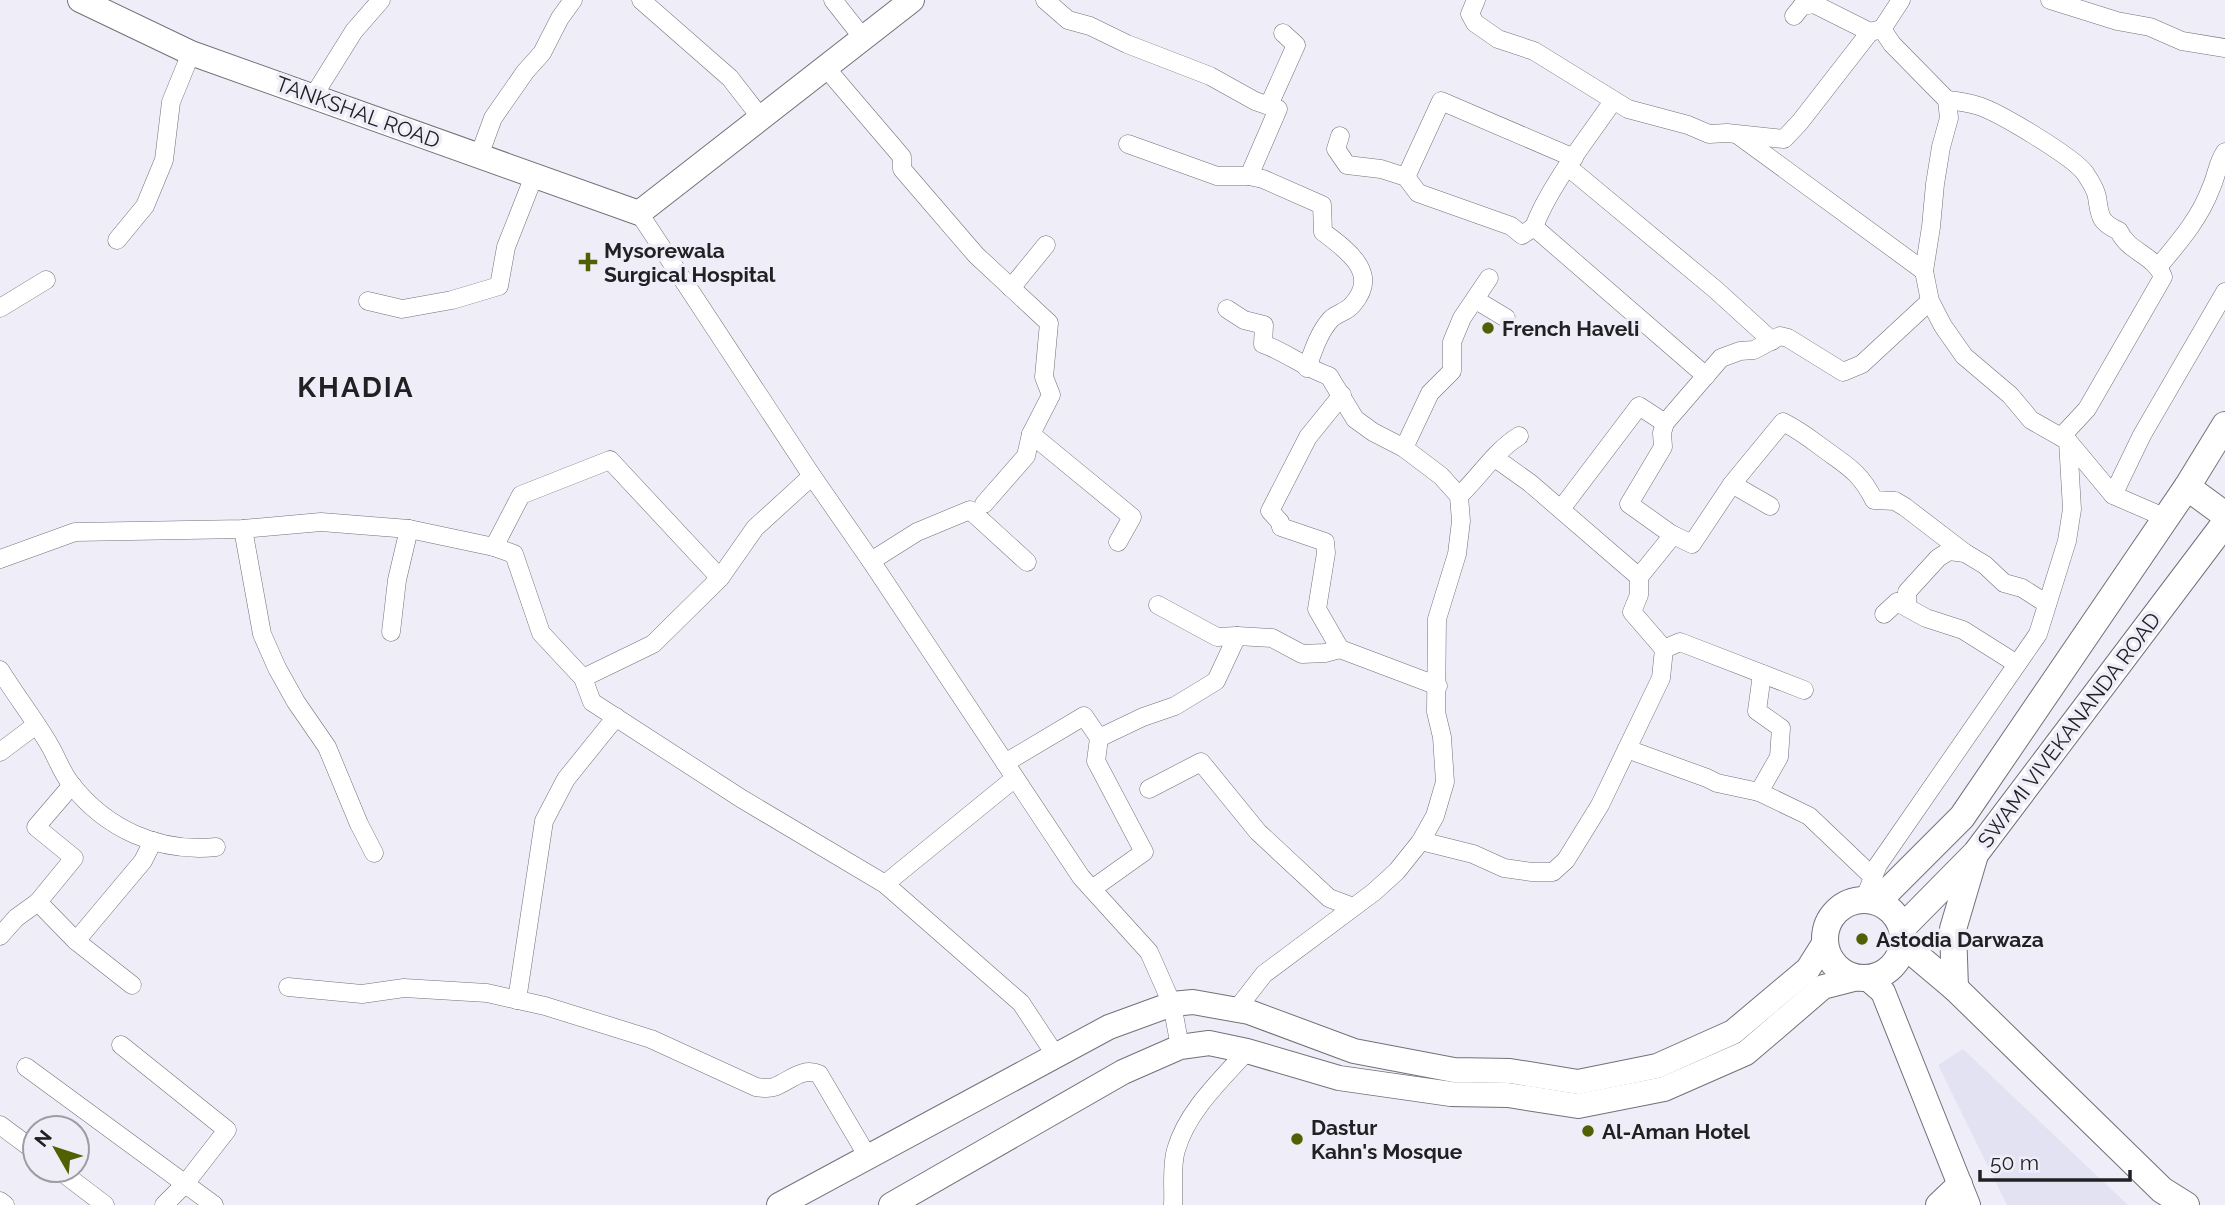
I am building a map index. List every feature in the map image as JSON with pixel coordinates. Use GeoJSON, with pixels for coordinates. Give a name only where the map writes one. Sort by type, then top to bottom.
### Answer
{"type":"FeatureCollection","features":[{"type":"Feature","properties":{"kind":"main road","name":"TANKSHAL ROAD"},"geometry":{"type":"LineString","coordinates":[[80,0],[191,53],[639,213]]}},
{"type":"Feature","properties":{"kind":"main road"},"geometry":{"type":"LineString","coordinates":[[639,213],[912,0]]}},
{"type":"Feature","properties":{"kind":"main road","name":"SWAMI VIVEKANANDA ROAD"},"geometry":{"type":"LineString","coordinates":[[1872,893],[1962,817],[2187,487],[2225,425]]}},
{"type":"Feature","properties":{"kind":"main road"},"geometry":{"type":"LineString","coordinates":[[2187,487],[2225,515]]}},
{"type":"Feature","properties":{"kind":"main road","name":"SWAMI VIVEKANANDA ROAD"},"geometry":{"type":"LineString","coordinates":[[1903,937],[1976,853],[2225,523]]}},
{"type":"Feature","properties":{"kind":"main road"},"geometry":{"type":"LineString","coordinates":[[1955,988],[1953,929],[1976,853]]}},
{"type":"Feature","properties":{"kind":"main road"},"geometry":{"type":"LineString","coordinates":[[1938,1205],[1964,1194],[1883,992],[1863,978],[1845,974],[1838,968],[1829,957],[1825,942],[1826,929],[1839,909],[1872,893],[1894,913],[1903,937],[2162,1190],[2186,1205]]}},
{"type":"Feature","properties":{"kind":"main road"},"geometry":{"type":"LineString","coordinates":[[891,1205],[1123,1072],[1180,1047],[1209,1043],[1247,1051],[1339,1078],[1451,1094],[1508,1095],[1578,1106],[1664,1089],[1746,1053],[1823,987],[1887,971],[1897,961],[1903,937]]}},
{"type":"Feature","properties":{"kind":"main road"},"geometry":{"type":"LineString","coordinates":[[779,1205],[1109,1027],[1172,1004],[1193,1002],[1249,1012],[1354,1051],[1454,1070],[1510,1071],[1578,1082],[1657,1066],[1733,1032],[1808,969],[1825,942]]}},
{"type":"Feature","properties":{"kind":"street"},"geometry":{"type":"LineString","coordinates":[[314,95],[354,31],[381,0]]}},
{"type":"Feature","properties":{"kind":"street"},"geometry":{"type":"LineString","coordinates":[[480,156],[494,118],[542,52],[573,0]]}},
{"type":"Feature","properties":{"kind":"street"},"geometry":{"type":"LineString","coordinates":[[641,0],[730,78],[761,118]]}},
{"type":"Feature","properties":{"kind":"street"},"geometry":{"type":"LineString","coordinates":[[833,0],[863,38]]}},
{"type":"Feature","properties":{"kind":"street"},"geometry":{"type":"LineString","coordinates":[[1045,0],[1068,20],[1090,26],[1127,44],[1210,76],[1255,101],[1279,109],[1250,176]]}},
{"type":"Feature","properties":{"kind":"street"},"geometry":{"type":"LineString","coordinates":[[1476,0],[1470,14],[1475,23],[1498,38],[1534,51],[1628,109],[1688,125],[1709,134],[1735,133],[1784,139],[1901,0]]}},
{"type":"Feature","properties":{"kind":"street"},"geometry":{"type":"LineString","coordinates":[[2050,0],[2117,22],[2150,27],[2182,41],[2225,48]]}},
{"type":"Feature","properties":{"kind":"street"},"geometry":{"type":"LineString","coordinates":[[1794,16],[1802,6],[1814,4],[1876,30],[1947,100],[1977,105],[1996,113],[2070,160],[2084,172],[2097,194],[2098,213],[2110,227],[2119,231],[2123,240],[2159,266],[2163,277],[2087,409],[2065,439],[2072,509],[2067,541],[2038,634],[1878,865],[1872,893]]}},
{"type":"Feature","properties":{"kind":"street"},"geometry":{"type":"LineString","coordinates":[[1269,105],[1296,45],[1283,33]]}},
{"type":"Feature","properties":{"kind":"street"},"geometry":{"type":"LineString","coordinates":[[117,240],[145,206],[164,160],[171,102],[191,53]]}},
{"type":"Feature","properties":{"kind":"street"},"geometry":{"type":"LineString","coordinates":[[826,68],[902,157],[902,169],[976,255],[1049,323],[1044,377],[1051,395],[1031,434],[1026,456],[984,504]]}},
{"type":"Feature","properties":{"kind":"street"},"geometry":{"type":"LineString","coordinates":[[1947,100],[1949,118],[1937,172],[1924,271],[1930,301],[1943,326],[1965,356],[2010,394],[2031,420],[2065,439],[2113,495],[2166,518]]}},
{"type":"Feature","properties":{"kind":"street"},"geometry":{"type":"LineString","coordinates":[[1406,177],[1441,101],[1571,162],[1772,341]]}},
{"type":"Feature","properties":{"kind":"street"},"geometry":{"type":"LineString","coordinates":[[1340,136],[1336,149],[1348,165],[1381,169],[1406,177],[1418,193],[1511,226],[1522,235],[1534,227],[1539,213],[1571,162],[1614,101]]}},
{"type":"Feature","properties":{"kind":"street"},"geometry":{"type":"LineString","coordinates":[[1735,133],[1924,271]]}},
{"type":"Feature","properties":{"kind":"street"},"geometry":{"type":"LineString","coordinates":[[1128,144],[1157,157],[1217,176],[1250,176],[1263,179],[1322,205],[1323,232],[1347,250],[1361,268],[1363,291],[1352,307],[1333,316],[1324,328],[1307,368]]}},
{"type":"Feature","properties":{"kind":"street"},"geometry":{"type":"LineString","coordinates":[[2159,266],[2189,231],[2212,188],[2218,163],[2225,152]]}},
{"type":"Feature","properties":{"kind":"street"},"geometry":{"type":"LineString","coordinates":[[368,301],[402,309],[453,300],[499,286],[506,247],[534,176]]}},
{"type":"Feature","properties":{"kind":"street"},"geometry":{"type":"LineString","coordinates":[[639,213],[1081,877],[1149,952],[1172,1004],[1180,1047]]}},
{"type":"Feature","properties":{"kind":"street"},"geometry":{"type":"LineString","coordinates":[[1534,227],[1706,376]]}},
{"type":"Feature","properties":{"kind":"street"},"geometry":{"type":"LineString","coordinates":[[1011,288],[1046,245]]}},
{"type":"Feature","properties":{"kind":"street"},"geometry":{"type":"LineString","coordinates":[[1404,448],[1430,393],[1452,371],[1452,342],[1462,318],[1489,278]]}},
{"type":"Feature","properties":{"kind":"street"},"geometry":{"type":"LineString","coordinates":[[0,308],[46,280]]}},
{"type":"Feature","properties":{"kind":"street"},"geometry":{"type":"LineString","coordinates":[[2113,495],[2142,435],[2225,292]]}},
{"type":"Feature","properties":{"kind":"street"},"geometry":{"type":"LineString","coordinates":[[1476,300],[1506,318]]}},
{"type":"Feature","properties":{"kind":"street"},"geometry":{"type":"LineString","coordinates":[[1930,301],[1862,364],[1843,372],[1788,338],[1780,336],[1754,350],[1740,351],[1721,358],[1665,423],[1662,433],[1663,447],[1629,504],[1692,544],[1779,416],[1839,458],[1864,481],[1874,500],[1895,501],[1905,507],[1985,565],[2004,583],[2022,589],[2047,604]]}},
{"type":"Feature","properties":{"kind":"street"},"geometry":{"type":"LineString","coordinates":[[1227,309],[1244,320],[1264,325],[1264,344],[1278,349],[1307,368],[1329,376],[1355,419],[1404,448],[1441,476],[1459,496],[1461,521],[1457,554],[1437,619],[1436,712],[1442,737],[1445,782],[1435,816],[1421,841],[1397,871],[1264,974],[1236,1010]]}},
{"type":"Feature","properties":{"kind":"street"},"geometry":{"type":"LineString","coordinates":[[1340,649],[1317,609],[1326,554],[1325,542],[1281,527],[1270,511],[1307,437],[1342,395]]}},
{"type":"Feature","properties":{"kind":"street"},"geometry":{"type":"LineString","coordinates":[[1561,509],[1639,406],[1665,423]]}},
{"type":"Feature","properties":{"kind":"street"},"geometry":{"type":"LineString","coordinates":[[1031,434],[1132,517],[1118,542]]}},
{"type":"Feature","properties":{"kind":"street"},"geometry":{"type":"LineString","coordinates":[[1459,496],[1505,445],[1519,436]]}},
{"type":"Feature","properties":{"kind":"street"},"geometry":{"type":"LineString","coordinates":[[1495,458],[1530,483],[1639,578]]}},
{"type":"Feature","properties":{"kind":"street"},"geometry":{"type":"LineString","coordinates":[[494,547],[521,495],[610,460],[720,578]]}},
{"type":"Feature","properties":{"kind":"street"},"geometry":{"type":"LineString","coordinates":[[583,678],[653,644],[720,578],[755,528],[812,476]]}},
{"type":"Feature","properties":{"kind":"street"},"geometry":{"type":"LineString","coordinates":[[1732,484],[1770,506]]}},
{"type":"Feature","properties":{"kind":"street"},"geometry":{"type":"LineString","coordinates":[[871,561],[917,532],[970,510],[1027,562]]}},
{"type":"Feature","properties":{"kind":"street"},"geometry":{"type":"LineString","coordinates":[[0,559],[75,531],[243,529],[321,522],[408,529],[494,547],[514,554],[541,633],[583,678],[592,702],[742,799],[885,884],[1021,1003],[1055,1056]]}},
{"type":"Feature","properties":{"kind":"street"},"geometry":{"type":"LineString","coordinates":[[243,529],[261,634],[283,679],[327,747],[374,853]]}},
{"type":"Feature","properties":{"kind":"street"},"geometry":{"type":"LineString","coordinates":[[391,632],[397,580],[408,529]]}},
{"type":"Feature","properties":{"kind":"street"},"geometry":{"type":"LineString","coordinates":[[1421,841],[1473,854],[1504,868],[1532,872],[1553,872],[1566,860],[1600,805],[1661,678],[1664,649],[1632,612],[1639,594],[1639,578],[1674,535]]}},
{"type":"Feature","properties":{"kind":"street"},"geometry":{"type":"LineString","coordinates":[[1907,606],[1907,592],[1938,558],[1949,551],[1965,553]]}},
{"type":"Feature","properties":{"kind":"street"},"geometry":{"type":"LineString","coordinates":[[1884,614],[1897,602],[1926,618],[1963,630],[2017,664]]}},
{"type":"Feature","properties":{"kind":"street"},"geometry":{"type":"LineString","coordinates":[[1158,606],[1217,637],[1272,638],[1302,654],[1340,649],[1438,686]]}},
{"type":"Feature","properties":{"kind":"street"},"geometry":{"type":"LineString","coordinates":[[1099,737],[1175,706],[1216,681],[1237,636]]}},
{"type":"Feature","properties":{"kind":"street"},"geometry":{"type":"LineString","coordinates":[[1664,649],[1680,642],[1804,690]]}},
{"type":"Feature","properties":{"kind":"street"},"geometry":{"type":"LineString","coordinates":[[0,670],[72,785],[93,809],[141,839],[195,849],[216,847]]}},
{"type":"Feature","properties":{"kind":"street"},"geometry":{"type":"LineString","coordinates":[[1759,792],[1779,757],[1781,729],[1757,711],[1762,674]]}},
{"type":"Feature","properties":{"kind":"street"},"geometry":{"type":"LineString","coordinates":[[885,884],[1010,771],[1084,716],[1099,737],[1096,761],[1144,852],[1092,889]]}},
{"type":"Feature","properties":{"kind":"street"},"geometry":{"type":"LineString","coordinates":[[517,1000],[544,821],[566,779],[616,717]]}},
{"type":"Feature","properties":{"kind":"street"},"geometry":{"type":"LineString","coordinates":[[0,752],[36,725]]}},
{"type":"Feature","properties":{"kind":"street"},"geometry":{"type":"LineString","coordinates":[[1627,749],[1717,783],[1759,792],[1809,816],[1872,893]]}},
{"type":"Feature","properties":{"kind":"street"},"geometry":{"type":"LineString","coordinates":[[1149,789],[1200,762],[1258,832],[1329,898],[1353,907]]}},
{"type":"Feature","properties":{"kind":"street"},"geometry":{"type":"LineString","coordinates":[[0,936],[16,918],[38,902],[74,858],[36,827],[72,785]]}},
{"type":"Feature","properties":{"kind":"street"},"geometry":{"type":"LineString","coordinates":[[76,941],[143,861],[153,841]]}},
{"type":"Feature","properties":{"kind":"street"},"geometry":{"type":"LineString","coordinates":[[38,902],[76,941],[132,985]]}},
{"type":"Feature","properties":{"kind":"street"},"geometry":{"type":"LineString","coordinates":[[288,987],[362,994],[404,988],[487,993],[545,1006],[651,1039],[756,1087],[771,1088],[811,1071],[819,1074],[868,1157]]}},
{"type":"Feature","properties":{"kind":"street"},"geometry":{"type":"LineString","coordinates":[[121,1045],[227,1130],[185,1184],[164,1205]]}},
{"type":"Feature","properties":{"kind":"street"},"geometry":{"type":"LineString","coordinates":[[1173,1205],[1175,1151],[1185,1127],[1203,1101],[1247,1051]]}},
{"type":"Feature","properties":{"kind":"street"},"geometry":{"type":"LineString","coordinates":[[26,1067],[214,1205]]}},
{"type":"Feature","properties":{"kind":"street"},"geometry":{"type":"LineString","coordinates":[[0,1125],[21,1141]]}},
{"type":"Feature","properties":{"kind":"street"},"geometry":{"type":"LineString","coordinates":[[78,1184],[105,1205]]}},
{"type":"Feature","properties":{"kind":"street"},"geometry":{"type":"LineString","coordinates":[[0,1201],[5,1205]]}},
{"type":"Feature","properties":{"kind":"shaded area"},"geometry":{"type":"Polygon","coordinates":[[[1963,1049],[2128,1205],[2007,1205],[1938,1065],[1963,1049]]]}},
{"type":"Feature","properties":{"kind":"place","name":"Mysorewala Surgical Hospital"},"geometry":{"type":"Point","coordinates":[588,262]}},
{"type":"Feature","properties":{"kind":"place","name":"French Haveli"},"geometry":{"type":"Point","coordinates":[1488,328]}},
{"type":"Feature","properties":{"kind":"place","name":"Astodia Darwaza"},"geometry":{"type":"Point","coordinates":[1862,939]}},
{"type":"Feature","properties":{"kind":"place","name":"Al-Aman Hotel"},"geometry":{"type":"Point","coordinates":[1588,1131]}},
{"type":"Feature","properties":{"kind":"place","name":"Dastur Kahn's Mosque"},"geometry":{"type":"Point","coordinates":[1297,1139]}},
{"type":"Feature","properties":{"kind":"district","name":"KHADIA"},"geometry":{"type":"Point","coordinates":[356,387]}}]}
